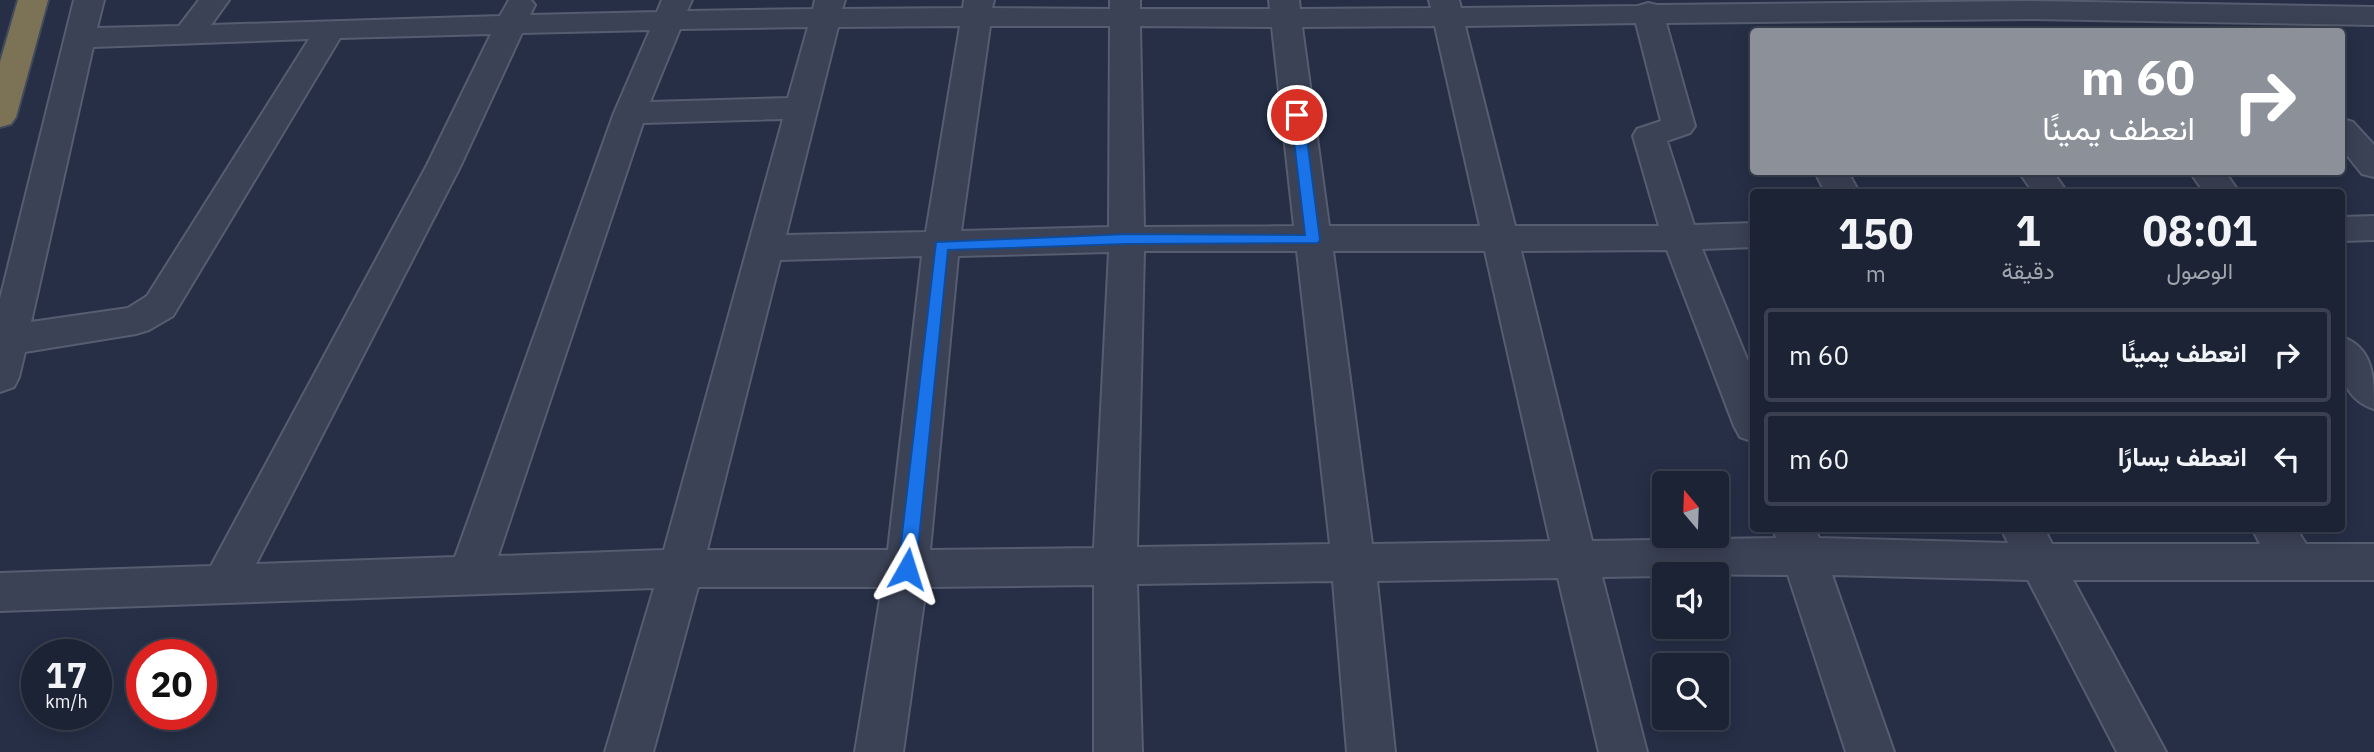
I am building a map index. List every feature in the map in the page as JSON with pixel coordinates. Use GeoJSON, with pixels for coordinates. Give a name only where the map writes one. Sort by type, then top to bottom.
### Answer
{"type":"FeatureCollection","features":[{"type":"Feature","properties":{"kind":"highway"},"geometry":{"type":"LineString","coordinates":[[0,117],[33,0]]}},
{"type":"Feature","properties":{"kind":"street"},"geometry":{"type":"LineString","coordinates":[[0,377],[89,0]]}},
{"type":"Feature","properties":{"kind":"street"},"geometry":{"type":"LineString","coordinates":[[188,34],[214,0]]}},
{"type":"Feature","properties":{"kind":"street"},"geometry":{"type":"LineString","coordinates":[[9,340],[136,320],[160,306],[340,31],[369,0]]}},
{"type":"Feature","properties":{"kind":"street"},"geometry":{"type":"LineString","coordinates":[[79,38],[340,31],[517,12],[673,10],[1598,7],[1648,12],[1752,14],[2374,16]]}},
{"type":"Feature","properties":{"kind":"street"},"geometry":{"type":"LineString","coordinates":[[1284,8],[1353,561],[1371,752]]}},
{"type":"Feature","properties":{"kind":"street"},"geometry":{"type":"LineString","coordinates":[[1446,8],[1623,752]]}},
{"type":"Feature","properties":{"kind":"street"},"geometry":{"type":"LineString","coordinates":[[629,752],[681,568],[827,9]]}},
{"type":"Feature","properties":{"kind":"street"},"geometry":{"type":"LineString","coordinates":[[879,752],[907,569],[941,245],[978,9]]}},
{"type":"Feature","properties":{"kind":"street"},"geometry":{"type":"LineString","coordinates":[[470,575],[630,113],[673,10]]}},
{"type":"Feature","properties":{"kind":"street"},"geometry":{"type":"LineString","coordinates":[[1118,752],[1115,565],[1127,239],[1124,10]]}},
{"type":"Feature","properties":{"kind":"street"},"geometry":{"type":"LineString","coordinates":[[225,582],[444,165],[517,12]]}},
{"type":"Feature","properties":{"kind":"street"},"geometry":{"type":"LineString","coordinates":[[1648,12],[1679,126],[1649,136],[1680,238],[1750,416]]}},
{"type":"Feature","properties":{"kind":"street"},"geometry":{"type":"LineString","coordinates":[[630,113],[801,108]]}},
{"type":"Feature","properties":{"kind":"street"},"geometry":{"type":"LineString","coordinates":[[2345,132],[2374,166]]}},
{"type":"Feature","properties":{"kind":"street"},"geometry":{"type":"LineString","coordinates":[[2345,229],[2374,228]]}},
{"type":"Feature","properties":{"kind":"street"},"geometry":{"type":"LineString","coordinates":[[765,248],[1127,239],[1680,238],[1750,235]]}},
{"type":"Feature","properties":{"kind":"street"},"geometry":{"type":"LineString","coordinates":[[2345,355],[2374,394]]}},
{"type":"Feature","properties":{"kind":"street"},"geometry":{"type":"LineString","coordinates":[[0,592],[681,568],[907,569],[1575,557],[1799,542],[2284,545],[2374,562]]}},
{"type":"Feature","properties":{"kind":"street"},"geometry":{"type":"LineString","coordinates":[[1799,542],[1870,752]]}},
{"type":"Feature","properties":{"kind":"street"},"geometry":{"type":"LineString","coordinates":[[2031,545],[2142,752]]}},
{"type":"Feature","properties":{"kind":"route"},"geometry":{"type":"LineString","coordinates":[[907,569],[941,245],[1127,239],[1313,240],[1297,115]]}}]}
